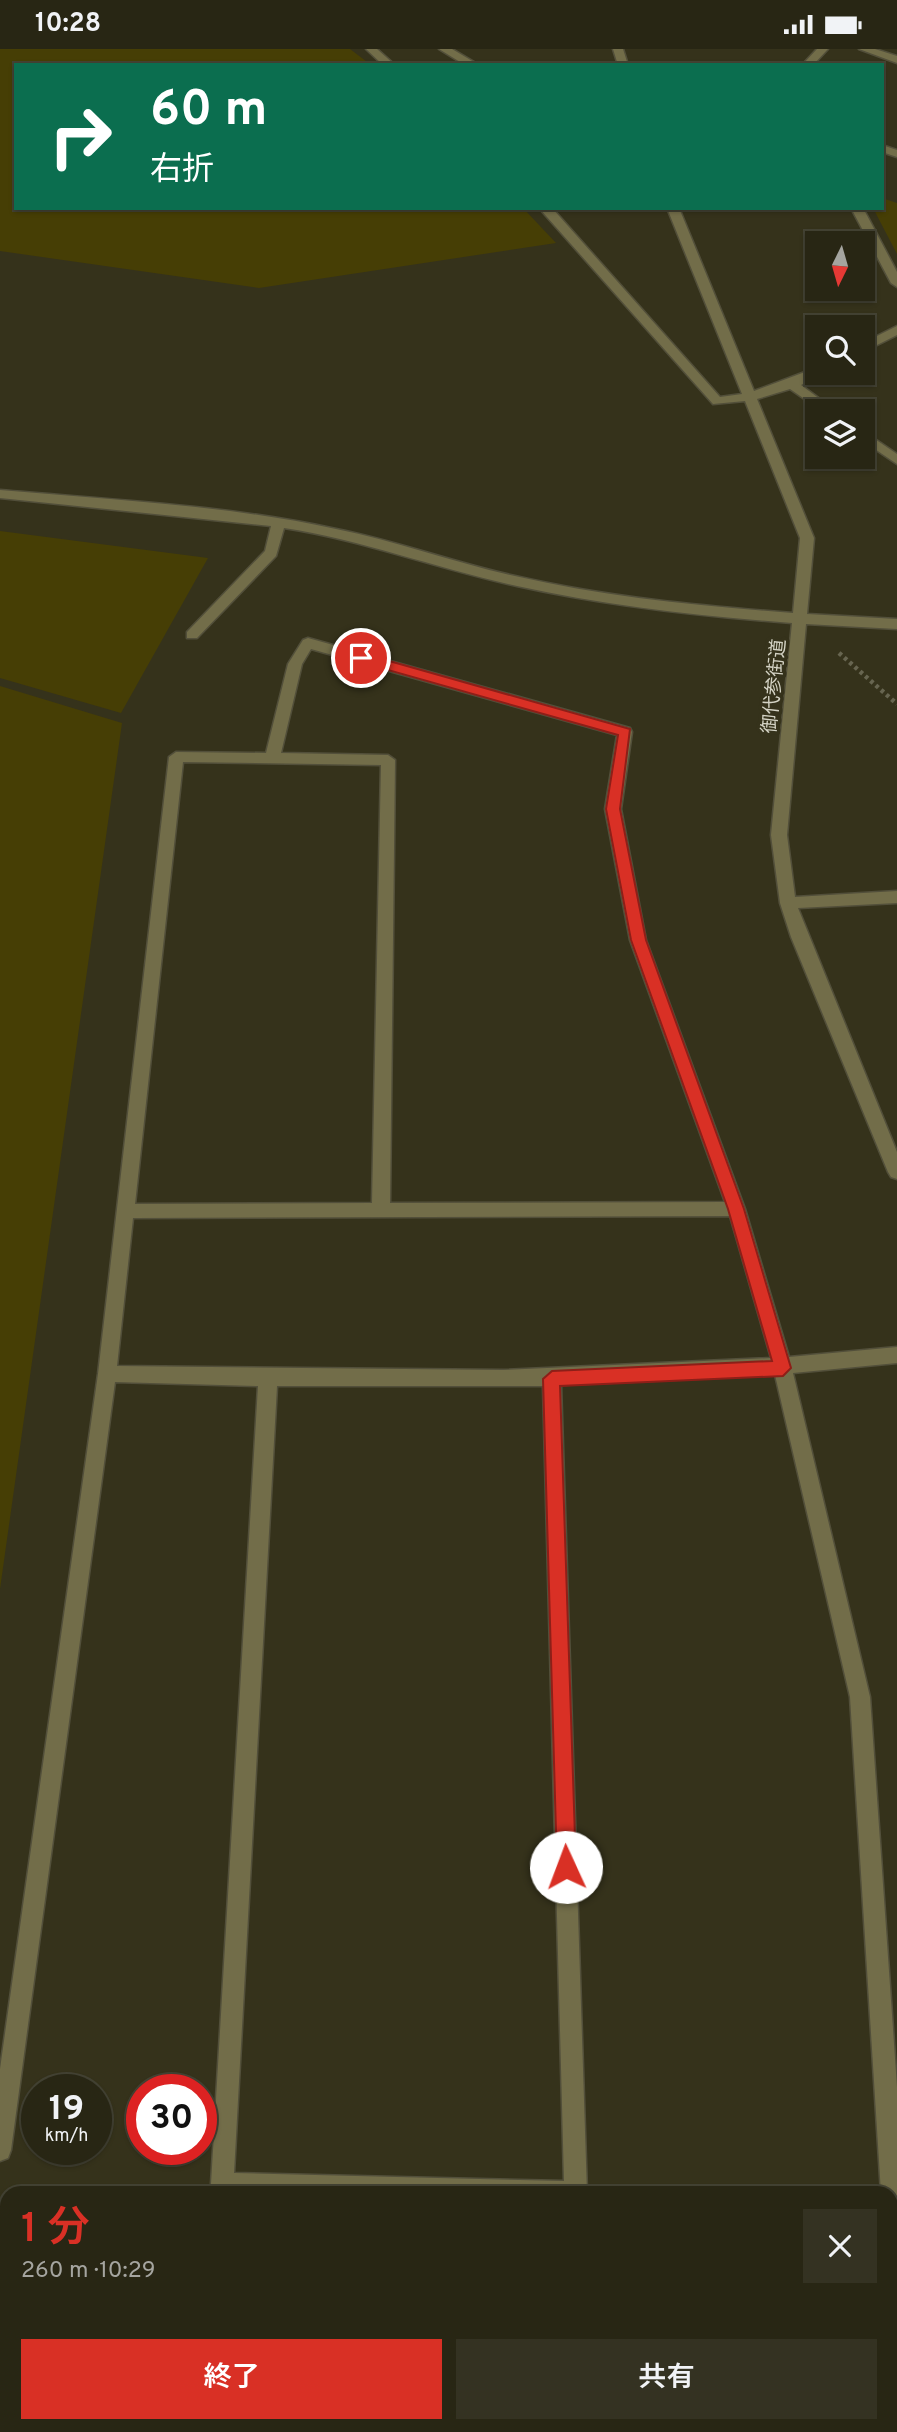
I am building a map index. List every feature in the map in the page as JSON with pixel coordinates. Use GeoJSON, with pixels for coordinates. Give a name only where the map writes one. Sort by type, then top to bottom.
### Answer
{"type":"FeatureCollection","features":[{"type":"Feature","properties":{"kind":"street"},"geometry":{"type":"LineString","coordinates":[[371,49],[388,63]]}},
{"type":"Feature","properties":{"kind":"street"},"geometry":{"type":"LineString","coordinates":[[444,49],[470,63]]}},
{"type":"Feature","properties":{"kind":"street"},"geometry":{"type":"LineString","coordinates":[[809,63],[824,49]]}},
{"type":"Feature","properties":{"kind":"street"},"geometry":{"type":"LineString","coordinates":[[864,49],[897,60]]}},
{"type":"Feature","properties":{"kind":"street"},"geometry":{"type":"LineString","coordinates":[[547,210],[717,401],[748,398],[793,385],[805,378]]}},
{"type":"Feature","properties":{"kind":"street","name":"御代参街道"},"geometry":{"type":"LineString","coordinates":[[674,210],[807,538],[779,835],[788,903],[799,937],[897,1172]]}},
{"type":"Feature","properties":{"kind":"street"},"geometry":{"type":"LineString","coordinates":[[858,210],[897,283]]}},
{"type":"Feature","properties":{"kind":"street"},"geometry":{"type":"LineString","coordinates":[[875,342],[897,330]]}},
{"type":"Feature","properties":{"kind":"street"},"geometry":{"type":"LineString","coordinates":[[793,385],[813,399]]}},
{"type":"Feature","properties":{"kind":"street"},"geometry":{"type":"LineString","coordinates":[[875,444],[897,460]]}},
{"type":"Feature","properties":{"kind":"street"},"geometry":{"type":"LineString","coordinates":[[0,495],[278,523],[337,533],[532,585],[598,597],[801,619],[897,624]]}},
{"type":"Feature","properties":{"kind":"street"},"geometry":{"type":"LineString","coordinates":[[192,635],[271,553],[278,523]]}},
{"type":"Feature","properties":{"kind":"street"},"geometry":{"type":"LineString","coordinates":[[272,758],[295,664],[308,643],[625,732],[613,809],[638,940],[736,1209],[783,1368],[860,1697],[892,2186]]}},
{"type":"Feature","properties":{"kind":"street"},"geometry":{"type":"LineString","coordinates":[[0,2150],[107,1374],[176,757],[388,760],[380,1210]]}},
{"type":"Feature","properties":{"kind":"street"},"geometry":{"type":"LineString","coordinates":[[788,903],[897,897]]}},
{"type":"Feature","properties":{"kind":"street"},"geometry":{"type":"LineString","coordinates":[[125,1211],[736,1209]]}},
{"type":"Feature","properties":{"kind":"street"},"geometry":{"type":"LineString","coordinates":[[107,1374],[268,1378],[552,1379],[783,1368],[897,1355]]}},
{"type":"Feature","properties":{"kind":"street"},"geometry":{"type":"LineString","coordinates":[[268,1378],[222,2184],[301,2186]]}},
{"type":"Feature","properties":{"kind":"street"},"geometry":{"type":"LineString","coordinates":[[552,1379],[576,2186]]}},
{"type":"Feature","properties":{"kind":"path"},"geometry":{"type":"LineString","coordinates":[[839,653],[897,704]]}},
{"type":"Feature","properties":{"kind":"shaded area"},"geometry":{"type":"Polygon","coordinates":[[[0,49],[350,49],[368,63],[14,63],[14,210],[525,210],[556,243],[259,288],[0,251],[0,49]]]}},
{"type":"Feature","properties":{"kind":"shaded area"},"geometry":{"type":"Polygon","coordinates":[[[884,199],[897,203],[897,254],[874,210],[884,210],[884,199]]]}},
{"type":"Feature","properties":{"kind":"shaded area"},"geometry":{"type":"Polygon","coordinates":[[[0,531],[208,558],[121,713],[0,678],[0,531]]]}},
{"type":"Feature","properties":{"kind":"shaded area"},"geometry":{"type":"Polygon","coordinates":[[[0,686],[122,723],[0,1589],[0,686]]]}},
{"type":"Feature","properties":{"kind":"route"},"geometry":{"type":"LineString","coordinates":[[361,658],[625,732],[613,809],[638,940],[736,1209],[783,1368],[552,1379],[566,1867]]}}]}
